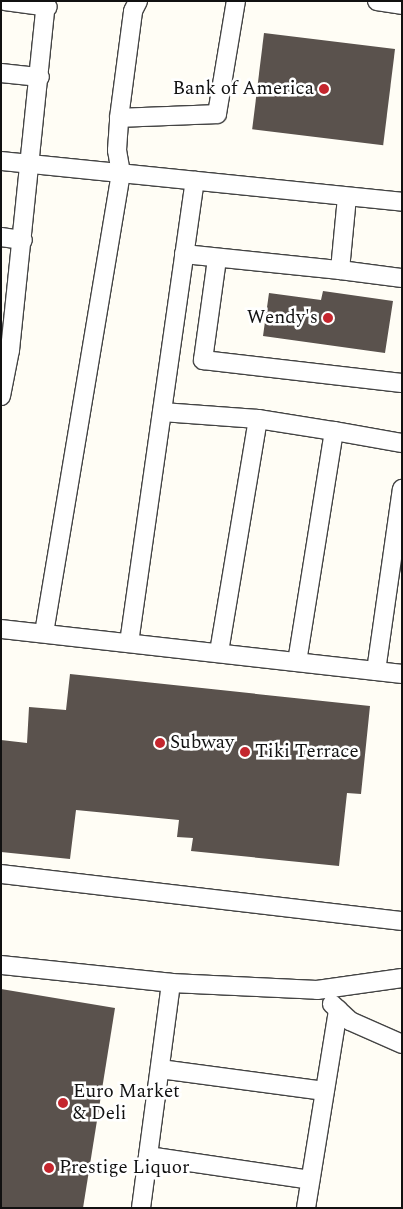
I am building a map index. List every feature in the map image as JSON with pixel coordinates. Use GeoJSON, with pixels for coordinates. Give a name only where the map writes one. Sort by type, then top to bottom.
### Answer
{"type":"FeatureCollection","features":[{"type":"Feature","properties":{"kind":"lane"},"geometry":{"type":"LineString","coordinates":[[1,396],[8,302],[23,240],[48,3],[5,1]]}},
{"type":"Feature","properties":{"kind":"lane"},"geometry":{"type":"LineString","coordinates":[[119,118],[217,114],[236,1]]}},
{"type":"Feature","properties":{"kind":"lane"},"geometry":{"type":"LineString","coordinates":[[377,1],[402,5]]}},
{"type":"Feature","properties":{"kind":"lane"},"geometry":{"type":"LineString","coordinates":[[44,633],[121,173],[117,150],[119,118],[136,6]]}},
{"type":"Feature","properties":{"kind":"lane"},"geometry":{"type":"LineString","coordinates":[[1,73],[40,77]]}},
{"type":"Feature","properties":{"kind":"lane"},"geometry":{"type":"LineString","coordinates":[[1,161],[402,202]]}},
{"type":"Feature","properties":{"kind":"lane"},"geometry":{"type":"LineString","coordinates":[[129,643],[195,181]]}},
{"type":"Feature","properties":{"kind":"lane"},"geometry":{"type":"LineString","coordinates":[[340,270],[347,197]]}},
{"type":"Feature","properties":{"kind":"lane"},"geometry":{"type":"LineString","coordinates":[[1,237],[23,240]]}},
{"type":"Feature","properties":{"kind":"lane"},"geometry":{"type":"LineString","coordinates":[[184,254],[402,278]]}},
{"type":"Feature","properties":{"kind":"lane"},"geometry":{"type":"LineString","coordinates":[[217,259],[203,360],[402,383]]}},
{"type":"Feature","properties":{"kind":"lane"},"geometry":{"type":"LineString","coordinates":[[162,412],[258,419],[402,442]]}},
{"type":"Feature","properties":{"kind":"lane"},"geometry":{"type":"LineString","coordinates":[[219,652],[258,419]]}},
{"type":"Feature","properties":{"kind":"lane"},"geometry":{"type":"LineString","coordinates":[[297,662],[334,431]]}},
{"type":"Feature","properties":{"kind":"lane"},"geometry":{"type":"LineString","coordinates":[[376,671],[402,488]]}},
{"type":"Feature","properties":{"kind":"lane"},"geometry":{"type":"LineString","coordinates":[[1,629],[402,674]]}},
{"type":"Feature","properties":{"kind":"lane"},"geometry":{"type":"LineString","coordinates":[[1,874],[402,921]]}},
{"type":"Feature","properties":{"kind":"lane"},"geometry":{"type":"LineString","coordinates":[[1,966],[171,983],[317,990],[402,978]]}},
{"type":"Feature","properties":{"kind":"lane"},"geometry":{"type":"LineString","coordinates":[[141,1208],[171,983]]}},
{"type":"Feature","properties":{"kind":"lane"},"geometry":{"type":"LineString","coordinates":[[317,990],[350,1021],[402,1044]]}},
{"type":"Feature","properties":{"kind":"lane"},"geometry":{"type":"LineString","coordinates":[[306,1208],[338,1010]]}},
{"type":"Feature","properties":{"kind":"lane"},"geometry":{"type":"LineString","coordinates":[[160,1069],[325,1091]]}},
{"type":"Feature","properties":{"kind":"lane"},"geometry":{"type":"LineString","coordinates":[[148,1156],[310,1180]]}},
{"type":"Feature","properties":{"kind":"building","name":"Bank of America"},"geometry":{"type":"Polygon","coordinates":[[[264,33],[395,49],[383,145],[252,129],[264,33]]]}},
{"type":"Feature","properties":{"kind":"building","name":"Wendy's"},"geometry":{"type":"Polygon","coordinates":[[[323,291],[393,301],[385,353],[263,336],[269,293],[321,300],[323,291]]]}},
{"type":"Feature","properties":{"kind":"building"},"geometry":{"type":"Polygon","coordinates":[[[70,674],[370,706],[361,794],[347,793],[339,866],[191,851],[193,838],[177,837],[179,820],[76,810],[70,859],[1,852],[1,740],[27,743],[29,707],[66,710],[70,674]]]}},
{"type":"Feature","properties":{"kind":"building"},"geometry":{"type":"Polygon","coordinates":[[[1,989],[115,1008],[83,1208],[1,1208],[1,989]]]}},
{"type":"Feature","properties":{"kind":"place","name":"Bank of America"},"geometry":{"type":"Point","coordinates":[324,89]}},
{"type":"Feature","properties":{"kind":"place","name":"Wendy's"},"geometry":{"type":"Point","coordinates":[328,318]}},
{"type":"Feature","properties":{"kind":"place","name":"Subway"},"geometry":{"type":"Point","coordinates":[160,743]}},
{"type":"Feature","properties":{"kind":"place","name":"Tiki Terrace"},"geometry":{"type":"Point","coordinates":[245,752]}},
{"type":"Feature","properties":{"kind":"place","name":"Euro Market & Deli"},"geometry":{"type":"Point","coordinates":[63,1103]}},
{"type":"Feature","properties":{"kind":"place","name":"Prestige Liquor"},"geometry":{"type":"Point","coordinates":[49,1168]}}]}
